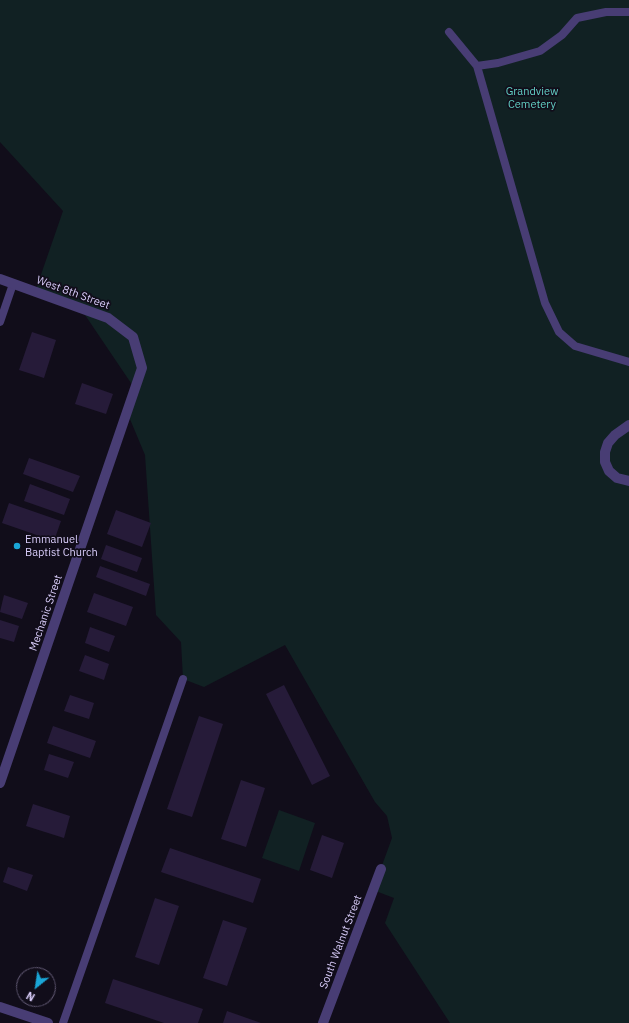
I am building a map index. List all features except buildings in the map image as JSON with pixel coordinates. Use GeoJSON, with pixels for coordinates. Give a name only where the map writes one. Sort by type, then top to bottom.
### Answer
{"type":"FeatureCollection","features":[{"type":"Feature","properties":{"kind":"street","name":"West 8th Street"},"geometry":{"type":"LineString","coordinates":[[0,279],[108,318],[133,337]]}},
{"type":"Feature","properties":{"kind":"street","name":"Mechanic Street"},"geometry":{"type":"LineString","coordinates":[[0,783],[142,368],[133,337]]}},
{"type":"Feature","properties":{"kind":"street"},"geometry":{"type":"LineString","coordinates":[[629,425],[615,435],[608,443],[604,452],[605,462],[610,471],[617,478],[629,481]]}},
{"type":"Feature","properties":{"kind":"street","name":"South Walnut Street"},"geometry":{"type":"LineString","coordinates":[[323,1023],[381,869]]}},
{"type":"Feature","properties":{"kind":"street"},"geometry":{"type":"LineString","coordinates":[[0,1007],[48,1023]]}},
{"type":"Feature","properties":{"kind":"lane"},"geometry":{"type":"LineString","coordinates":[[477,66],[498,63],[540,52],[562,35],[576,18],[606,12],[629,12]]}},
{"type":"Feature","properties":{"kind":"lane"},"geometry":{"type":"LineString","coordinates":[[449,32],[477,66],[545,303],[559,332],[575,346],[629,362]]}},
{"type":"Feature","properties":{"kind":"lane"},"geometry":{"type":"LineString","coordinates":[[0,322],[13,284]]}},
{"type":"Feature","properties":{"kind":"lane"},"geometry":{"type":"LineString","coordinates":[[63,1023],[183,680]]}},
{"type":"Feature","properties":{"kind":"green space","name":"Grandview Cemetery"},"geometry":{"type":"Polygon","coordinates":[[[0,0],[629,0],[629,1023],[450,1023],[385,923],[394,898],[373,890],[392,838],[387,816],[375,802],[285,645],[204,687],[183,679],[181,642],[156,615],[145,455],[127,412],[135,389],[81,309],[35,292],[63,211],[0,142],[0,0]]]}},
{"type":"Feature","properties":{"kind":"green space"},"geometry":{"type":"Polygon","coordinates":[[[279,810],[315,823],[299,871],[262,858],[279,810]]]}},
{"type":"Feature","properties":{"kind":"place","name":"Emmanuel Baptist Church"},"geometry":{"type":"Point","coordinates":[17,546]}}]}
